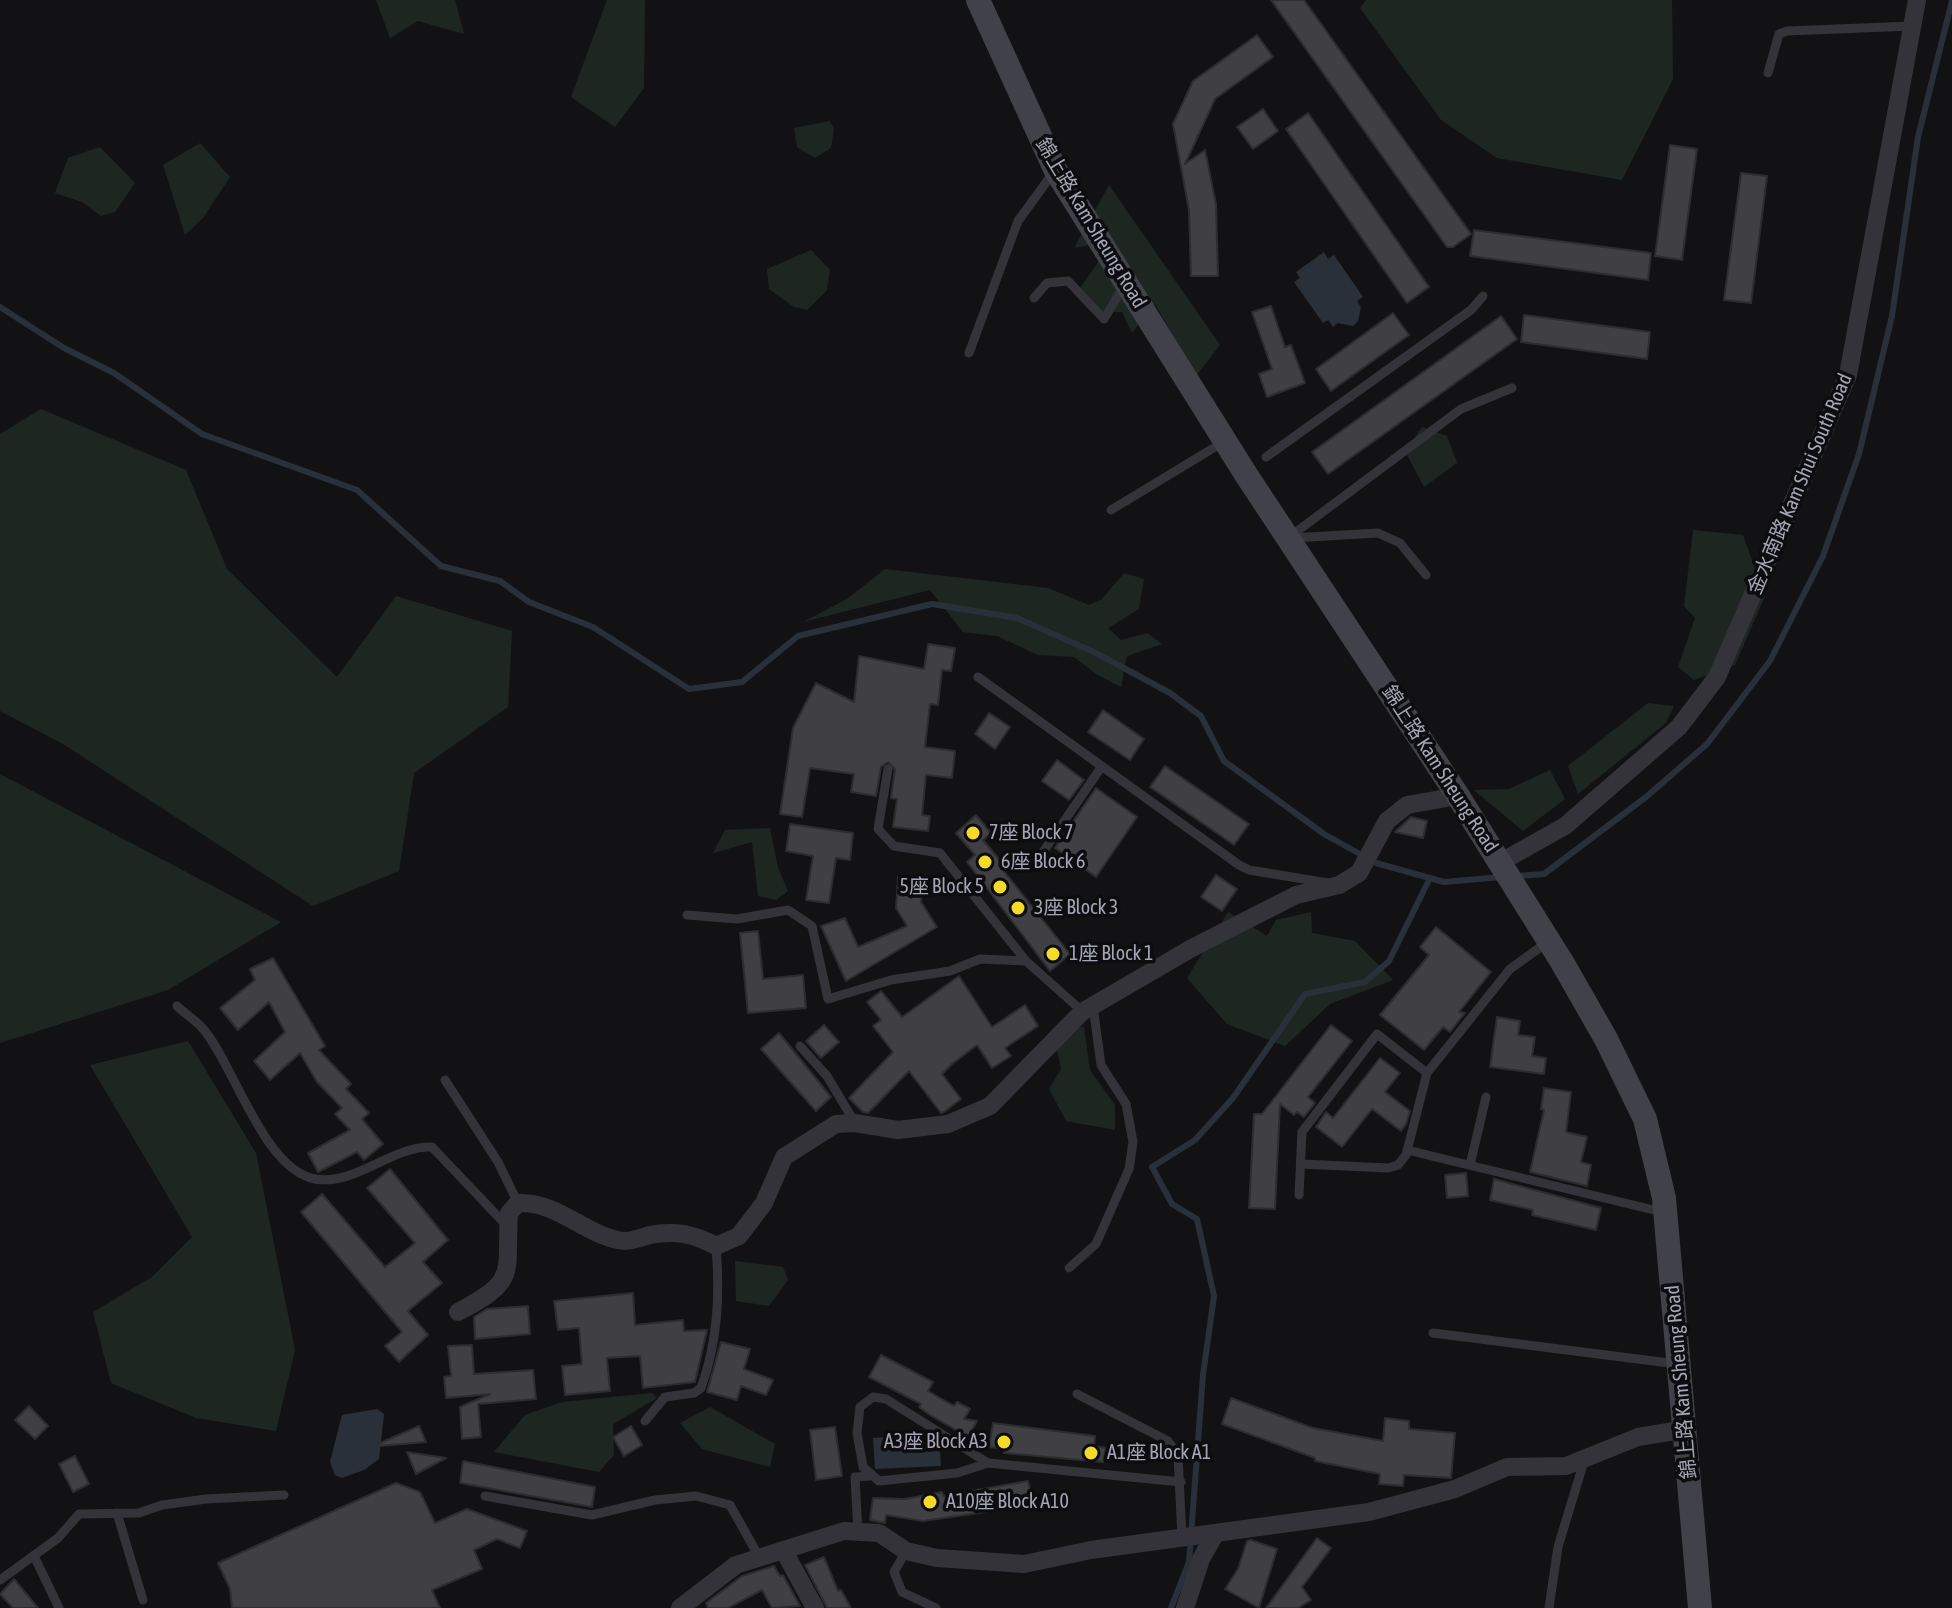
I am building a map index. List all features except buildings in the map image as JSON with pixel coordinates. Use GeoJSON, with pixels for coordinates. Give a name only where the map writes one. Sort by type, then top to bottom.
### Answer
{"type":"FeatureCollection","features":[{"type":"Feature","properties":{"kind":"main road","name":"錦上路 Kam Sheung Road"},"geometry":{"type":"LineString","coordinates":[[978,0],[1056,171],[1225,441],[1543,931],[1606,1039],[1645,1119],[1665,1213],[1687,1429],[1700,1608]]}},
{"type":"Feature","properties":{"kind":"street","name":"金水南路 Kam Shui South Road"},"geometry":{"type":"LineString","coordinates":[[1501,865],[1565,826],[1679,727],[1717,677],[1848,375],[1917,0]]}},
{"type":"Feature","properties":{"kind":"street"},"geometry":{"type":"LineString","coordinates":[[458,1312],[490,1295],[506,1277],[510,1253],[509,1213],[518,1203],[532,1202],[625,1241],[659,1233],[692,1233],[716,1246],[739,1236],[764,1203],[784,1157],[836,1124],[855,1123],[898,1130],[948,1124],[990,1106],[1088,1009],[1192,948],[1296,895],[1339,885],[1359,873],[1387,821],[1407,805],[1458,796]]}},
{"type":"Feature","properties":{"kind":"street"},"geometry":{"type":"LineString","coordinates":[[684,1607],[736,1565],[758,1555],[784,1551],[844,1531],[879,1533],[906,1551],[937,1558],[1024,1564],[1091,1550],[1369,1512],[1455,1489],[1507,1467],[1566,1466],[1638,1437],[1687,1429]]}},
{"type":"Feature","properties":{"kind":"street"},"geometry":{"type":"LineString","coordinates":[[1185,1608],[1201,1559],[1196,1537]]}},
{"type":"Feature","properties":{"kind":"street"},"geometry":{"type":"LineString","coordinates":[[784,1551],[815,1608]]}},
{"type":"Feature","properties":{"kind":"lane"},"geometry":{"type":"LineString","coordinates":[[1768,73],[1775,41],[1779,34],[1787,31],[1912,26]]}},
{"type":"Feature","properties":{"kind":"lane"},"geometry":{"type":"LineString","coordinates":[[969,353],[1018,221],[1035,194],[1056,171]]}},
{"type":"Feature","properties":{"kind":"lane"},"geometry":{"type":"LineString","coordinates":[[1034,298],[1047,283],[1068,281],[1104,319],[1126,283]]}},
{"type":"Feature","properties":{"kind":"lane"},"geometry":{"type":"LineString","coordinates":[[1266,457],[1471,310],[1483,296]]}},
{"type":"Feature","properties":{"kind":"lane"},"geometry":{"type":"LineString","coordinates":[[1288,538],[1461,409],[1512,388]]}},
{"type":"Feature","properties":{"kind":"lane"},"geometry":{"type":"LineString","coordinates":[[1111,510],[1225,441]]}},
{"type":"Feature","properties":{"kind":"lane"},"geometry":{"type":"LineString","coordinates":[[1288,538],[1378,533],[1400,543],[1426,575]]}},
{"type":"Feature","properties":{"kind":"lane"},"geometry":{"type":"LineString","coordinates":[[978,677],[1239,865],[1249,870],[1339,885]]}},
{"type":"Feature","properties":{"kind":"lane"},"geometry":{"type":"LineString","coordinates":[[1043,852],[1102,766]]}},
{"type":"Feature","properties":{"kind":"lane"},"geometry":{"type":"LineString","coordinates":[[888,769],[878,829],[894,846],[940,853],[1026,961],[1088,1009],[1101,1065],[1126,1104],[1133,1142],[1129,1169],[1096,1244],[1069,1268]]}},
{"type":"Feature","properties":{"kind":"lane"},"geometry":{"type":"LineString","coordinates":[[687,915],[737,919],[788,910],[812,926],[828,999],[891,980],[950,971],[980,959],[1026,961]]}},
{"type":"Feature","properties":{"kind":"lane"},"geometry":{"type":"LineString","coordinates":[[1301,1164],[1388,1168],[1398,1165],[1407,1150],[1427,1073],[1543,931]]}},
{"type":"Feature","properties":{"kind":"lane"},"geometry":{"type":"LineString","coordinates":[[177,1006],[204,1030],[274,1148],[291,1166],[315,1179],[336,1178],[432,1147],[508,1227]]}},
{"type":"Feature","properties":{"kind":"lane"},"geometry":{"type":"LineString","coordinates":[[1299,1195],[1302,1132],[1377,1034],[1427,1073]]}},
{"type":"Feature","properties":{"kind":"lane"},"geometry":{"type":"LineString","coordinates":[[800,1046],[827,1076],[855,1123]]}},
{"type":"Feature","properties":{"kind":"lane"},"geometry":{"type":"LineString","coordinates":[[445,1080],[498,1162],[518,1203]]}},
{"type":"Feature","properties":{"kind":"lane"},"geometry":{"type":"LineString","coordinates":[[1470,1165],[1486,1097]]}},
{"type":"Feature","properties":{"kind":"lane"},"geometry":{"type":"LineString","coordinates":[[1407,1150],[1665,1213]]}},
{"type":"Feature","properties":{"kind":"lane"},"geometry":{"type":"LineString","coordinates":[[645,1421],[665,1397],[701,1388],[717,1323],[720,1291],[716,1246]]}},
{"type":"Feature","properties":{"kind":"lane"},"geometry":{"type":"LineString","coordinates":[[1433,1333],[1680,1364]]}},
{"type":"Feature","properties":{"kind":"lane"},"geometry":{"type":"LineString","coordinates":[[1077,1394],[1168,1441],[1178,1455],[1181,1482],[1196,1537]]}},
{"type":"Feature","properties":{"kind":"lane"},"geometry":{"type":"LineString","coordinates":[[870,1476],[863,1467],[857,1433],[860,1407],[873,1397],[886,1399],[988,1463]]}},
{"type":"Feature","properties":{"kind":"lane"},"geometry":{"type":"LineString","coordinates":[[1549,1608],[1558,1547],[1585,1458]]}},
{"type":"Feature","properties":{"kind":"lane"},"geometry":{"type":"LineString","coordinates":[[858,1532],[855,1477],[870,1476],[884,1481],[957,1473],[988,1463],[1181,1482]]}},
{"type":"Feature","properties":{"kind":"lane"},"geometry":{"type":"LineString","coordinates":[[0,1580],[58,1538],[79,1514],[139,1513],[206,1499],[284,1495]]}},
{"type":"Feature","properties":{"kind":"lane"},"geometry":{"type":"LineString","coordinates":[[485,1496],[592,1515],[642,1502],[696,1496],[730,1505],[758,1555]]}},
{"type":"Feature","properties":{"kind":"lane"},"geometry":{"type":"LineString","coordinates":[[117,1513],[143,1600]]}},
{"type":"Feature","properties":{"kind":"lane"},"geometry":{"type":"LineString","coordinates":[[906,1551],[894,1572],[902,1592],[936,1608]]}},
{"type":"Feature","properties":{"kind":"lane"},"geometry":{"type":"LineString","coordinates":[[34,1556],[59,1608]]}},
{"type":"Feature","properties":{"kind":"shaded area"},"geometry":{"type":"Polygon","coordinates":[[[376,0],[455,0],[464,34],[418,21],[390,38],[376,0]]]}},
{"type":"Feature","properties":{"kind":"shaded area"},"geometry":{"type":"Polygon","coordinates":[[[607,0],[645,0],[644,88],[615,127],[571,97],[607,0]]]}},
{"type":"Feature","properties":{"kind":"shaded area"},"geometry":{"type":"Polygon","coordinates":[[[1366,0],[1672,0],[1673,79],[1622,180],[1497,158],[1441,120],[1360,8],[1366,0]]]}},
{"type":"Feature","properties":{"kind":"shaded area"},"geometry":{"type":"Polygon","coordinates":[[[830,121],[834,129],[831,148],[815,158],[797,147],[794,128],[830,121]]]}},
{"type":"Feature","properties":{"kind":"shaded area"},"geometry":{"type":"Polygon","coordinates":[[[200,143],[230,177],[203,218],[185,235],[163,165],[200,143]]]}},
{"type":"Feature","properties":{"kind":"shaded area"},"geometry":{"type":"Polygon","coordinates":[[[100,147],[135,183],[115,212],[101,216],[82,202],[55,193],[68,158],[100,147]]]}},
{"type":"Feature","properties":{"kind":"shaded area"},"geometry":{"type":"Polygon","coordinates":[[[1109,185],[1220,345],[1196,376],[1155,304],[1132,333],[1122,312],[1100,312],[1080,288],[1113,241],[1074,248],[1109,185]]]}},
{"type":"Feature","properties":{"kind":"shaded area"},"geometry":{"type":"Polygon","coordinates":[[[811,250],[830,270],[827,290],[807,310],[794,307],[769,289],[767,269],[811,250]]]}},
{"type":"Feature","properties":{"kind":"shaded area"},"geometry":{"type":"Polygon","coordinates":[[[1324,252],[1328,259],[1334,255],[1363,297],[1357,301],[1361,307],[1358,321],[1353,326],[1338,323],[1333,327],[1328,320],[1323,323],[1294,282],[1300,278],[1296,272],[1324,252]]]}},
{"type":"Feature","properties":{"kind":"shaded area"},"geometry":{"type":"Polygon","coordinates":[[[41,409],[186,470],[227,569],[337,677],[396,596],[512,631],[508,707],[414,773],[399,871],[313,906],[63,744],[0,711],[0,434],[41,409]]]}},
{"type":"Feature","properties":{"kind":"shaded area"},"geometry":{"type":"Polygon","coordinates":[[[1422,427],[1447,436],[1457,463],[1424,487],[1405,451],[1422,427]]]}},
{"type":"Feature","properties":{"kind":"shaded area"},"geometry":{"type":"Polygon","coordinates":[[[1693,530],[1743,535],[1765,596],[1735,665],[1694,680],[1678,667],[1695,618],[1684,606],[1693,530]]]}},
{"type":"Feature","properties":{"kind":"shaded area"},"geometry":{"type":"Polygon","coordinates":[[[885,569],[1048,588],[1089,605],[1101,600],[1124,573],[1144,579],[1139,609],[1108,628],[1121,640],[1147,633],[1162,644],[1127,656],[1121,687],[1096,674],[1074,657],[1038,655],[997,636],[963,632],[930,590],[803,622],[847,599],[885,569]]]}},
{"type":"Feature","properties":{"kind":"shaded area"},"geometry":{"type":"Polygon","coordinates":[[[1648,703],[1674,706],[1666,723],[1578,794],[1568,766],[1648,703]]]}},
{"type":"Feature","properties":{"kind":"shaded area"},"geometry":{"type":"Polygon","coordinates":[[[1550,770],[1565,799],[1523,831],[1474,790],[1509,789],[1550,770]]]}},
{"type":"Feature","properties":{"kind":"shaded area"},"geometry":{"type":"Polygon","coordinates":[[[0,774],[281,922],[168,990],[0,1043],[0,774]]]}},
{"type":"Feature","properties":{"kind":"shaded area"},"geometry":{"type":"Polygon","coordinates":[[[770,828],[778,868],[788,891],[776,900],[758,896],[752,842],[713,853],[725,830],[770,828]]]}},
{"type":"Feature","properties":{"kind":"shaded area"},"geometry":{"type":"Polygon","coordinates":[[[1228,912],[1267,936],[1276,920],[1311,912],[1312,933],[1355,941],[1393,980],[1330,1004],[1285,1046],[1227,1024],[1187,978],[1228,912]]]}},
{"type":"Feature","properties":{"kind":"shaded area"},"geometry":{"type":"Polygon","coordinates":[[[1084,1027],[1090,1070],[1115,1105],[1115,1130],[1066,1121],[1049,1089],[1061,1069],[1053,1031],[1084,1027]]]}},
{"type":"Feature","properties":{"kind":"shaded area"},"geometry":{"type":"Polygon","coordinates":[[[188,1041],[256,1153],[295,1350],[276,1431],[196,1418],[111,1383],[93,1312],[152,1277],[192,1237],[90,1065],[188,1041]]]}},
{"type":"Feature","properties":{"kind":"shaded area"},"geometry":{"type":"Polygon","coordinates":[[[735,1261],[783,1267],[788,1280],[769,1306],[736,1301],[735,1261]]]}},
{"type":"Feature","properties":{"kind":"shaded area"},"geometry":{"type":"Polygon","coordinates":[[[652,1393],[657,1398],[613,1424],[614,1455],[599,1472],[494,1452],[525,1415],[562,1402],[652,1393]]]}},
{"type":"Feature","properties":{"kind":"shaded area"},"geometry":{"type":"Polygon","coordinates":[[[710,1407],[775,1444],[770,1467],[702,1449],[680,1423],[710,1407]]]}},
{"type":"Feature","properties":{"kind":"shaded area"},"geometry":{"type":"Polygon","coordinates":[[[377,1409],[384,1414],[379,1459],[364,1470],[342,1478],[335,1475],[330,1462],[342,1415],[377,1409]]]}},
{"type":"Feature","properties":{"kind":"shaded area"},"geometry":{"type":"Polygon","coordinates":[[[916,1435],[917,1452],[940,1451],[941,1466],[875,1469],[873,1438],[916,1435]]]}},
{"type":"Feature","properties":{"kind":"waterway"},"geometry":{"type":"LineString","coordinates":[[1517,876],[1544,874],[1646,797],[1707,744],[1770,661],[1823,556],[1859,454],[1892,316],[1918,137],[1952,1]]}},
{"type":"Feature","properties":{"kind":"waterway"},"geometry":{"type":"LineString","coordinates":[[0,307],[64,348],[114,373],[202,434],[357,490],[441,566],[500,581],[529,602],[593,627],[689,689],[742,682],[798,636],[932,604],[1017,618],[1096,653],[1170,693],[1201,716],[1224,761],[1324,834],[1376,863],[1444,882],[1502,877]]}},
{"type":"Feature","properties":{"kind":"waterway"},"geometry":{"type":"LineString","coordinates":[[1171,1608],[1189,1562],[1203,1375],[1214,1296],[1197,1219],[1172,1204],[1152,1167],[1195,1140],[1233,1098],[1305,994],[1365,982],[1389,961],[1430,878]]}},
{"type":"Feature","properties":{"kind":"place","name":"7座 Block 7"},"geometry":{"type":"Point","coordinates":[973,833]}},
{"type":"Feature","properties":{"kind":"place","name":"6座 Block 6"},"geometry":{"type":"Point","coordinates":[985,862]}},
{"type":"Feature","properties":{"kind":"place","name":"5座 Block 5"},"geometry":{"type":"Point","coordinates":[1000,887]}},
{"type":"Feature","properties":{"kind":"place","name":"3座 Block 3"},"geometry":{"type":"Point","coordinates":[1018,908]}},
{"type":"Feature","properties":{"kind":"place","name":"1座 Block 1"},"geometry":{"type":"Point","coordinates":[1053,954]}},
{"type":"Feature","properties":{"kind":"place","name":"A3座 Block A3"},"geometry":{"type":"Point","coordinates":[1004,1442]}},
{"type":"Feature","properties":{"kind":"place","name":"A1座 Block A1"},"geometry":{"type":"Point","coordinates":[1091,1453]}},
{"type":"Feature","properties":{"kind":"place","name":"A10座 Block A10"},"geometry":{"type":"Point","coordinates":[930,1502]}}]}
